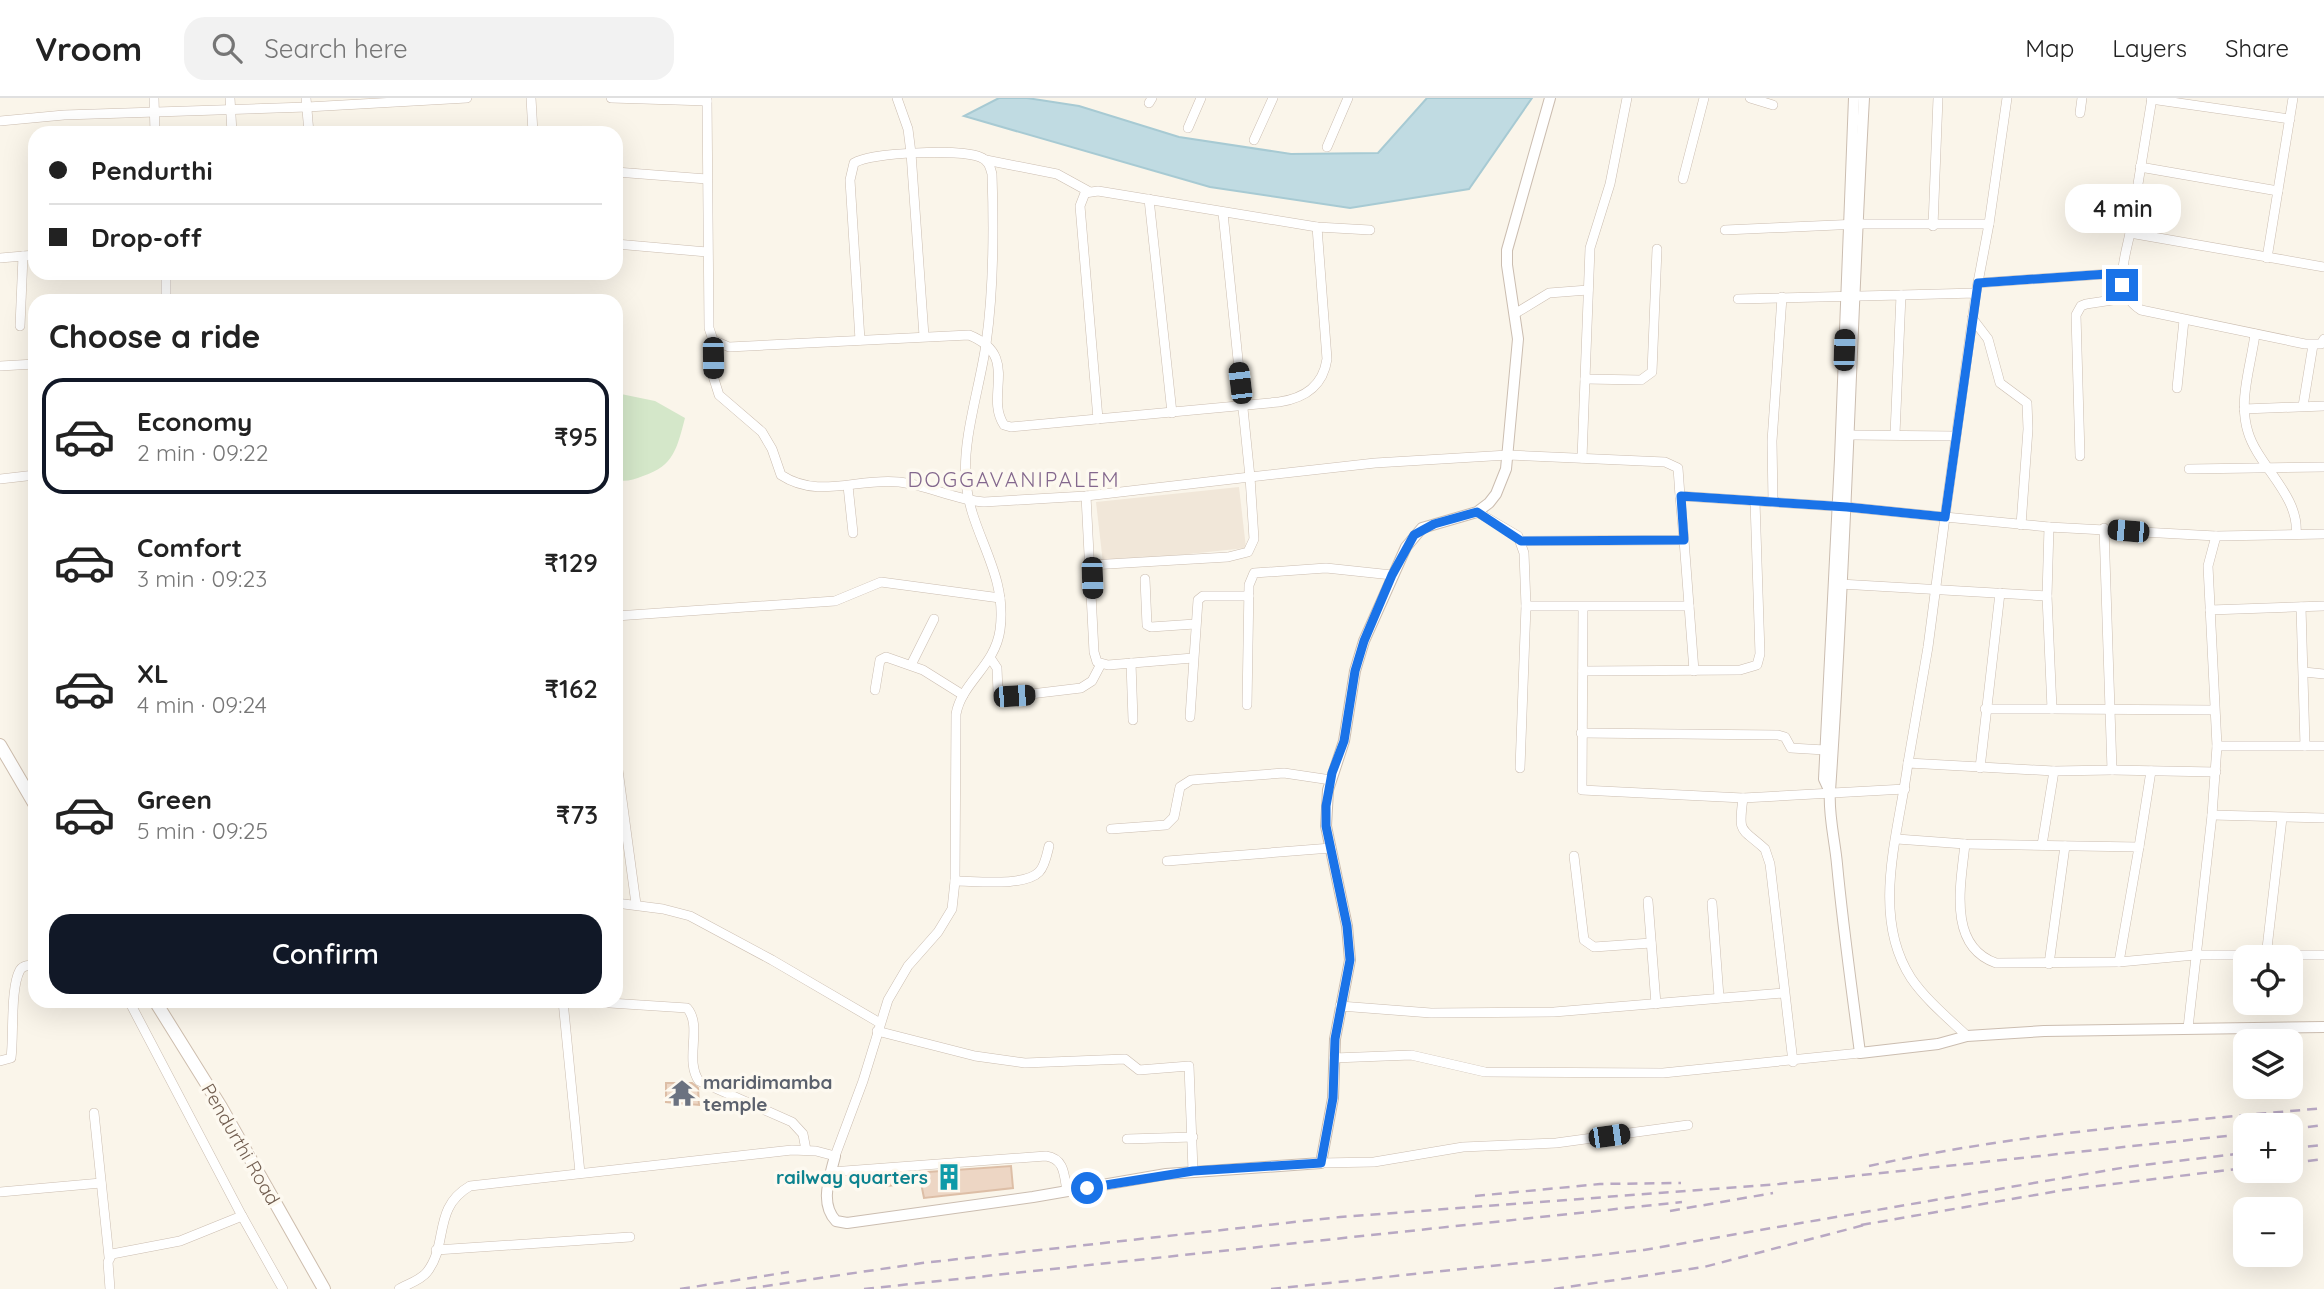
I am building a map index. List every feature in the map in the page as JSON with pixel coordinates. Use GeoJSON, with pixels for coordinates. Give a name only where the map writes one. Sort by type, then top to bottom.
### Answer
{"type":"FeatureCollection","features":[{"type":"Feature","properties":{"kind":"main road"},"geometry":{"type":"LineString","coordinates":[[0,744],[28,794]]}},
{"type":"Feature","properties":{"kind":"main road","name":"Pendurthi Road"},"geometry":{"type":"LineString","coordinates":[[159,1008],[221,1107],[324,1289]]}},
{"type":"Feature","properties":{"kind":"street"},"geometry":{"type":"LineString","coordinates":[[154,98],[155,126]]}},
{"type":"Feature","properties":{"kind":"street"},"geometry":{"type":"LineString","coordinates":[[230,98],[231,126]]}},
{"type":"Feature","properties":{"kind":"street"},"geometry":{"type":"LineString","coordinates":[[0,121],[64,115],[230,110],[307,103],[467,98]]}},
{"type":"Feature","properties":{"kind":"street"},"geometry":{"type":"LineString","coordinates":[[531,98],[533,126]]}},
{"type":"Feature","properties":{"kind":"street"},"geometry":{"type":"LineString","coordinates":[[611,98],[707,100],[707,252],[713,376],[719,395],[762,432],[772,449],[781,475],[819,487],[900,482],[969,501],[1086,496],[1374,463],[1508,455],[1671,463],[1680,472],[1694,671]]}},
{"type":"Feature","properties":{"kind":"street"},"geometry":{"type":"LineString","coordinates":[[897,98],[908,129],[911,153],[924,336]]}},
{"type":"Feature","properties":{"kind":"street"},"geometry":{"type":"LineString","coordinates":[[1188,128],[1201,98]]}},
{"type":"Feature","properties":{"kind":"street"},"geometry":{"type":"LineString","coordinates":[[1254,140],[1273,98]]}},
{"type":"Feature","properties":{"kind":"street"},"geometry":{"type":"LineString","coordinates":[[1327,147],[1348,98]]}},
{"type":"Feature","properties":{"kind":"street"},"geometry":{"type":"LineString","coordinates":[[1321,1163],[1333,1098],[1334,1058],[1350,946],[1325,817],[1331,780],[1344,741],[1359,656],[1406,547],[1422,528],[1477,512],[1496,494],[1506,469],[1517,366],[1516,313],[1507,265],[1507,250],[1550,98]]}},
{"type":"Feature","properties":{"kind":"street"},"geometry":{"type":"LineString","coordinates":[[1582,458],[1590,248],[1610,184],[1627,98]]}},
{"type":"Feature","properties":{"kind":"street"},"geometry":{"type":"LineString","coordinates":[[1684,179],[1704,98]]}},
{"type":"Feature","properties":{"kind":"street"},"geometry":{"type":"LineString","coordinates":[[1750,98],[1773,104]]}},
{"type":"Feature","properties":{"kind":"street"},"geometry":{"type":"LineString","coordinates":[[1854,98],[1854,224]]}},
{"type":"Feature","properties":{"kind":"street"},"geometry":{"type":"LineString","coordinates":[[1860,1054],[1830,792],[1836,723],[1854,224],[1864,98]]}},
{"type":"Feature","properties":{"kind":"street"},"geometry":{"type":"LineString","coordinates":[[1933,226],[1938,98]]}},
{"type":"Feature","properties":{"kind":"street"},"geometry":{"type":"LineString","coordinates":[[1967,1036],[1912,979],[1895,947],[1888,911],[1908,762],[1937,589],[1972,318],[2007,98]]}},
{"type":"Feature","properties":{"kind":"street"},"geometry":{"type":"LineString","coordinates":[[2080,113],[2082,98]]}},
{"type":"Feature","properties":{"kind":"street"},"geometry":{"type":"LineString","coordinates":[[2267,258],[2293,98]]}},
{"type":"Feature","properties":{"kind":"street"},"geometry":{"type":"LineString","coordinates":[[2290,119],[2151,99],[2122,285],[2126,298],[2151,314],[2313,345],[2320,344],[2324,339]]}},
{"type":"Feature","properties":{"kind":"street"},"geometry":{"type":"LineString","coordinates":[[307,103],[309,126]]}},
{"type":"Feature","properties":{"kind":"street"},"geometry":{"type":"LineString","coordinates":[[860,340],[851,167],[866,157],[911,153],[977,156],[1057,174],[1088,191],[1317,227],[1370,230]]}},
{"type":"Feature","properties":{"kind":"street"},"geometry":{"type":"LineString","coordinates":[[986,160],[992,174],[992,295],[966,465],[969,501],[994,566],[1000,598],[1000,631],[991,659],[958,704],[955,729],[955,881],[950,916],[908,966],[893,989],[878,1027],[863,1081],[831,1172],[827,1200],[828,1208],[836,1221],[847,1223],[1193,1171],[1374,1162],[1463,1147],[1532,1146],[1688,1125]]}},
{"type":"Feature","properties":{"kind":"street"},"geometry":{"type":"LineString","coordinates":[[2140,167],[2278,191]]}},
{"type":"Feature","properties":{"kind":"street"},"geometry":{"type":"LineString","coordinates":[[623,173],[707,179]]}},
{"type":"Feature","properties":{"kind":"street"},"geometry":{"type":"LineString","coordinates":[[1088,191],[1083,195],[1080,206],[1098,419]]}},
{"type":"Feature","properties":{"kind":"street"},"geometry":{"type":"LineString","coordinates":[[1149,199],[1172,413]]}},
{"type":"Feature","properties":{"kind":"street"},"geometry":{"type":"LineString","coordinates":[[1091,565],[1228,557],[1248,551],[1254,539],[1223,213]]}},
{"type":"Feature","properties":{"kind":"street"},"geometry":{"type":"LineString","coordinates":[[1725,230],[1854,224],[1989,224]]}},
{"type":"Feature","properties":{"kind":"street"},"geometry":{"type":"LineString","coordinates":[[713,340],[729,347],[969,335],[986,345],[997,362],[999,410],[1004,425],[1018,428],[1279,402],[1302,396],[1318,384],[1325,370],[1327,359],[1317,227]]}},
{"type":"Feature","properties":{"kind":"street"},"geometry":{"type":"LineString","coordinates":[[2130,233],[2324,267]]}},
{"type":"Feature","properties":{"kind":"street"},"geometry":{"type":"LineString","coordinates":[[623,245],[707,252]]}},
{"type":"Feature","properties":{"kind":"street"},"geometry":{"type":"LineString","coordinates":[[1585,379],[1642,380],[1652,372],[1657,249]]}},
{"type":"Feature","properties":{"kind":"street"},"geometry":{"type":"LineString","coordinates":[[20,326],[23,256]]}},
{"type":"Feature","properties":{"kind":"street"},"geometry":{"type":"LineString","coordinates":[[0,258],[28,256]]}},
{"type":"Feature","properties":{"kind":"street"},"geometry":{"type":"LineString","coordinates":[[1978,283],[2122,273]]}},
{"type":"Feature","properties":{"kind":"street"},"geometry":{"type":"LineString","coordinates":[[1516,313],[1549,293],[1588,290]]}},
{"type":"Feature","properties":{"kind":"street"},"geometry":{"type":"LineString","coordinates":[[1738,299],[1976,293]]}},
{"type":"Feature","properties":{"kind":"street"},"geometry":{"type":"LineString","coordinates":[[1830,792],[1824,779],[1825,750],[1842,507],[1850,435],[1851,295]]}},
{"type":"Feature","properties":{"kind":"street"},"geometry":{"type":"LineString","coordinates":[[1895,434],[1901,295]]}},
{"type":"Feature","properties":{"kind":"street"},"geometry":{"type":"LineString","coordinates":[[1773,502],[1772,441],[1782,297]]}},
{"type":"Feature","properties":{"kind":"street"},"geometry":{"type":"LineString","coordinates":[[2080,456],[2076,315],[2081,306],[2086,304],[2126,298]]}},
{"type":"Feature","properties":{"kind":"street"},"geometry":{"type":"LineString","coordinates":[[1972,318],[1989,339],[2000,383],[2027,403],[2028,429],[2021,525]]}},
{"type":"Feature","properties":{"kind":"street"},"geometry":{"type":"LineString","coordinates":[[2177,388],[2185,320]]}},
{"type":"Feature","properties":{"kind":"street"},"geometry":{"type":"LineString","coordinates":[[2255,334],[2244,409],[2248,433],[2294,513],[2296,534]]}},
{"type":"Feature","properties":{"kind":"street"},"geometry":{"type":"LineString","coordinates":[[2303,406],[2313,345]]}},
{"type":"Feature","properties":{"kind":"street"},"geometry":{"type":"LineString","coordinates":[[0,366],[28,365]]}},
{"type":"Feature","properties":{"kind":"street"},"geometry":{"type":"LineString","coordinates":[[2244,409],[2324,406]]}},
{"type":"Feature","properties":{"kind":"street"},"geometry":{"type":"LineString","coordinates":[[1850,435],[1956,436]]}},
{"type":"Feature","properties":{"kind":"street"},"geometry":{"type":"LineString","coordinates":[[2189,469],[2324,467]]}},
{"type":"Feature","properties":{"kind":"street"},"geometry":{"type":"LineString","coordinates":[[0,479],[28,476]]}},
{"type":"Feature","properties":{"kind":"street"},"geometry":{"type":"LineString","coordinates":[[848,486],[853,533]]}},
{"type":"Feature","properties":{"kind":"street"},"geometry":{"type":"LineString","coordinates":[[1086,496],[1094,652],[1101,664]]}},
{"type":"Feature","properties":{"kind":"street"},"geometry":{"type":"LineString","coordinates":[[1681,496],[1842,507],[2049,527],[2216,536],[2324,534]]}},
{"type":"Feature","properties":{"kind":"street"},"geometry":{"type":"LineString","coordinates":[[1583,671],[1747,670],[1758,666],[1760,654],[1755,501]]}},
{"type":"Feature","properties":{"kind":"street"},"geometry":{"type":"LineString","coordinates":[[1477,512],[1521,541],[1684,540]]}},
{"type":"Feature","properties":{"kind":"street"},"geometry":{"type":"LineString","coordinates":[[2049,527],[2047,596],[2052,709]]}},
{"type":"Feature","properties":{"kind":"street"},"geometry":{"type":"LineString","coordinates":[[2104,528],[2112,769]]}},
{"type":"Feature","properties":{"kind":"street"},"geometry":{"type":"LineString","coordinates":[[2188,1028],[2216,772],[2208,566],[2216,536]]}},
{"type":"Feature","properties":{"kind":"street"},"geometry":{"type":"LineString","coordinates":[[1520,768],[1526,606],[1521,541]]}},
{"type":"Feature","properties":{"kind":"street"},"geometry":{"type":"LineString","coordinates":[[1247,705],[1250,580],[1258,571],[1326,568],[1392,575]]}},
{"type":"Feature","properties":{"kind":"street"},"geometry":{"type":"LineString","coordinates":[[1145,579],[1147,625],[1195,624]]}},
{"type":"Feature","properties":{"kind":"street"},"geometry":{"type":"LineString","coordinates":[[623,616],[835,601],[881,583],[1000,598]]}},
{"type":"Feature","properties":{"kind":"street"},"geometry":{"type":"LineString","coordinates":[[1840,584],[2047,596]]}},
{"type":"Feature","properties":{"kind":"street"},"geometry":{"type":"LineString","coordinates":[[1980,768],[2000,593]]}},
{"type":"Feature","properties":{"kind":"street"},"geometry":{"type":"LineString","coordinates":[[1191,717],[1195,624],[1200,597],[1249,596]]}},
{"type":"Feature","properties":{"kind":"street"},"geometry":{"type":"LineString","coordinates":[[1526,606],[1689,606]]}},
{"type":"Feature","properties":{"kind":"street"},"geometry":{"type":"LineString","coordinates":[[2210,610],[2324,606]]}},
{"type":"Feature","properties":{"kind":"street"},"geometry":{"type":"LineString","coordinates":[[1583,607],[1582,790],[1743,798],[1905,789]]}},
{"type":"Feature","properties":{"kind":"street"},"geometry":{"type":"LineString","coordinates":[[2301,607],[2305,746]]}},
{"type":"Feature","properties":{"kind":"street"},"geometry":{"type":"LineString","coordinates":[[911,665],[934,619]]}},
{"type":"Feature","properties":{"kind":"street"},"geometry":{"type":"LineString","coordinates":[[875,690],[878,664],[882,657],[911,665],[963,695]]}},
{"type":"Feature","properties":{"kind":"street"},"geometry":{"type":"LineString","coordinates":[[1101,664],[1193,658]]}},
{"type":"Feature","properties":{"kind":"street"},"geometry":{"type":"LineString","coordinates":[[991,659],[997,668],[999,692],[1004,696],[1081,688],[1092,681],[1101,664]]}},
{"type":"Feature","properties":{"kind":"street"},"geometry":{"type":"LineString","coordinates":[[1131,663],[1133,720]]}},
{"type":"Feature","properties":{"kind":"street"},"geometry":{"type":"LineString","coordinates":[[2304,672],[2324,674]]}},
{"type":"Feature","properties":{"kind":"street"},"geometry":{"type":"LineString","coordinates":[[1985,709],[2214,710]]}},
{"type":"Feature","properties":{"kind":"street"},"geometry":{"type":"LineString","coordinates":[[1581,733],[1778,735],[1785,737],[1794,750],[1825,750]]}},
{"type":"Feature","properties":{"kind":"street"},"geometry":{"type":"LineString","coordinates":[[2217,746],[2324,746]]}},
{"type":"Feature","properties":{"kind":"street"},"geometry":{"type":"LineString","coordinates":[[1908,762],[2054,771],[2112,769],[2216,772]]}},
{"type":"Feature","properties":{"kind":"street"},"geometry":{"type":"LineString","coordinates":[[2042,845],[2054,771]]}},
{"type":"Feature","properties":{"kind":"street"},"geometry":{"type":"LineString","coordinates":[[2119,962],[2151,771]]}},
{"type":"Feature","properties":{"kind":"street"},"geometry":{"type":"LineString","coordinates":[[1111,829],[1156,828],[1166,825],[1174,817],[1181,787],[1191,780],[1284,773],[1331,780]]}},
{"type":"Feature","properties":{"kind":"street"},"geometry":{"type":"LineString","coordinates":[[1743,798],[1742,828],[1748,838],[1765,849],[1770,864],[1793,1062]]}},
{"type":"Feature","properties":{"kind":"street"},"geometry":{"type":"LineString","coordinates":[[623,807],[636,904]]}},
{"type":"Feature","properties":{"kind":"street"},"geometry":{"type":"LineString","coordinates":[[2212,815],[2324,818]]}},
{"type":"Feature","properties":{"kind":"street"},"geometry":{"type":"LineString","coordinates":[[2267,945],[2281,818]]}},
{"type":"Feature","properties":{"kind":"street"},"geometry":{"type":"LineString","coordinates":[[1897,839],[1965,844],[2139,847]]}},
{"type":"Feature","properties":{"kind":"street"},"geometry":{"type":"LineString","coordinates":[[1965,844],[1959,905],[1965,933],[1980,955],[1996,963],[2119,962],[2195,955],[2233,956]]}},
{"type":"Feature","properties":{"kind":"street"},"geometry":{"type":"LineString","coordinates":[[955,881],[1003,882],[1033,877],[1042,869],[1049,846]]}},
{"type":"Feature","properties":{"kind":"street"},"geometry":{"type":"LineString","coordinates":[[2049,964],[2066,846]]}},
{"type":"Feature","properties":{"kind":"street"},"geometry":{"type":"LineString","coordinates":[[1167,861],[1331,848]]}},
{"type":"Feature","properties":{"kind":"street"},"geometry":{"type":"LineString","coordinates":[[1574,856],[1584,940],[1594,947],[1651,943]]}},
{"type":"Feature","properties":{"kind":"street"},"geometry":{"type":"LineString","coordinates":[[1648,901],[1656,1004]]}},
{"type":"Feature","properties":{"kind":"street"},"geometry":{"type":"LineString","coordinates":[[623,903],[681,913],[700,921],[878,1027],[975,1056],[1026,1063],[1125,1059],[1139,1070],[1187,1066],[1191,1074],[1193,1171]]}},
{"type":"Feature","properties":{"kind":"street"},"geometry":{"type":"LineString","coordinates":[[1712,903],[1719,997]]}},
{"type":"Feature","properties":{"kind":"street"},"geometry":{"type":"LineString","coordinates":[[2303,956],[2324,955]]}},
{"type":"Feature","properties":{"kind":"street"},"geometry":{"type":"LineString","coordinates":[[0,1061],[11,1058],[13,1011],[20,970],[28,966]]}},
{"type":"Feature","properties":{"kind":"street"},"geometry":{"type":"LineString","coordinates":[[1340,1006],[1432,1013],[1518,1013],[1784,993]]}},
{"type":"Feature","properties":{"kind":"street"},"geometry":{"type":"LineString","coordinates":[[623,1004],[687,1008],[691,1013],[694,1073],[699,1081],[792,1122],[803,1134],[806,1150]]}},
{"type":"Feature","properties":{"kind":"street"},"geometry":{"type":"LineString","coordinates":[[133,1008],[283,1289]]}},
{"type":"Feature","properties":{"kind":"street"},"geometry":{"type":"LineString","coordinates":[[564,1008],[580,1173]]}},
{"type":"Feature","properties":{"kind":"street"},"geometry":{"type":"LineString","coordinates":[[1334,1058],[1411,1055],[1485,1072],[1636,1073],[1793,1062],[1938,1044],[1967,1036],[2044,1031],[2324,1027]]}},
{"type":"Feature","properties":{"kind":"street"},"geometry":{"type":"LineString","coordinates":[[94,1113],[110,1289]]}},
{"type":"Feature","properties":{"kind":"street"},"geometry":{"type":"LineString","coordinates":[[1126,1139],[1193,1137]]}},
{"type":"Feature","properties":{"kind":"street"},"geometry":{"type":"LineString","coordinates":[[399,1289],[426,1273],[449,1206],[454,1198],[470,1186],[806,1150],[835,1156]]}},
{"type":"Feature","properties":{"kind":"street"},"geometry":{"type":"LineString","coordinates":[[831,1172],[1046,1156],[1058,1159],[1061,1163],[1067,1191]]}},
{"type":"Feature","properties":{"kind":"street"},"geometry":{"type":"LineString","coordinates":[[0,1192],[101,1183]]}},
{"type":"Feature","properties":{"kind":"street"},"geometry":{"type":"LineString","coordinates":[[109,1257],[119,1251],[180,1241],[242,1216]]}},
{"type":"Feature","properties":{"kind":"street"},"geometry":{"type":"LineString","coordinates":[[436,1250],[630,1237]]}},
{"type":"Feature","properties":{"kind":"shaded area"},"geometry":{"type":"Polygon","coordinates":[[[1239,487],[1246,548],[1103,563],[1096,502],[1239,487]]]}},
{"type":"Feature","properties":{"kind":"green space"},"geometry":{"type":"Polygon","coordinates":[[[623,394],[655,401],[685,418],[676,447],[668,461],[653,472],[623,481],[623,394]]]}},
{"type":"Feature","properties":{"kind":"water"},"geometry":{"type":"Polygon","coordinates":[[[999,98],[1027,98],[1079,106],[1179,137],[1291,154],[1378,153],[1427,98],[1532,98],[1469,189],[1350,208],[1210,187],[964,116],[999,98]]]}},
{"type":"Feature","properties":{"kind":"building","name":"maridimamba temple"},"geometry":{"type":"Polygon","coordinates":[[[666,1083],[692,1083],[698,1088],[699,1105],[666,1102],[666,1083]]]}},
{"type":"Feature","properties":{"kind":"building","name":"railway quarters"},"geometry":{"type":"Polygon","coordinates":[[[1011,1166],[1013,1188],[924,1198],[921,1183],[886,1186],[886,1175],[1011,1166]]]}},
{"type":"Feature","properties":{"kind":"railway"},"geometry":{"type":"LineString","coordinates":[[1869,1166],[2038,1137],[2324,1108]]}},
{"type":"Feature","properties":{"kind":"railway"},"geometry":{"type":"LineString","coordinates":[[2303,1128],[2324,1125]]}},
{"type":"Feature","properties":{"kind":"railway"},"geometry":{"type":"LineString","coordinates":[[746,1289],[922,1263],[1340,1217],[1779,1184],[2233,1135]]}},
{"type":"Feature","properties":{"kind":"railway"},"geometry":{"type":"LineString","coordinates":[[2303,1147],[2324,1145]]}},
{"type":"Feature","properties":{"kind":"railway"},"geometry":{"type":"LineString","coordinates":[[1271,1289],[1644,1250],[2127,1167],[2233,1154]]}},
{"type":"Feature","properties":{"kind":"railway"},"geometry":{"type":"LineString","coordinates":[[2303,1162],[2324,1159]]}},
{"type":"Feature","properties":{"kind":"railway"},"geometry":{"type":"LineString","coordinates":[[1861,1225],[2064,1190],[2233,1169]]}},
{"type":"Feature","properties":{"kind":"railway"},"geometry":{"type":"LineString","coordinates":[[1475,1196],[1600,1184],[1681,1183]]}},
{"type":"Feature","properties":{"kind":"railway"},"geometry":{"type":"LineString","coordinates":[[1670,1211],[1773,1193]]}},
{"type":"Feature","properties":{"kind":"railway"},"geometry":{"type":"LineString","coordinates":[[864,1289],[1682,1202]]}},
{"type":"Feature","properties":{"kind":"railway"},"geometry":{"type":"LineString","coordinates":[[1554,1289],[1704,1267],[1868,1224]]}},
{"type":"Feature","properties":{"kind":"railway"},"geometry":{"type":"LineString","coordinates":[[680,1289],[789,1272]]}},
{"type":"Feature","properties":{"kind":"place","name":"maridimamba temple"},"geometry":{"type":"Point","coordinates":[682,1093]}},
{"type":"Feature","properties":{"kind":"place","name":"railway quarters"},"geometry":{"type":"Point","coordinates":[949,1177]}},
{"type":"Feature","properties":{"kind":"district","name":"DOGGAVANIPALEM"},"geometry":{"type":"Point","coordinates":[1014,479]}},
{"type":"Feature","properties":{"kind":"route"},"geometry":{"type":"LineString","coordinates":[[1087,1188],[1193,1171],[1321,1163],[1333,1098],[1335,1039],[1350,960],[1347,926],[1326,826],[1328,790],[1344,741],[1355,671],[1364,641],[1406,547],[1422,528],[1477,512],[1518,536],[1521,541],[1684,540],[1681,496],[1847,507],[1945,517],[1978,283],[2122,273],[2122,285]]}}]}
